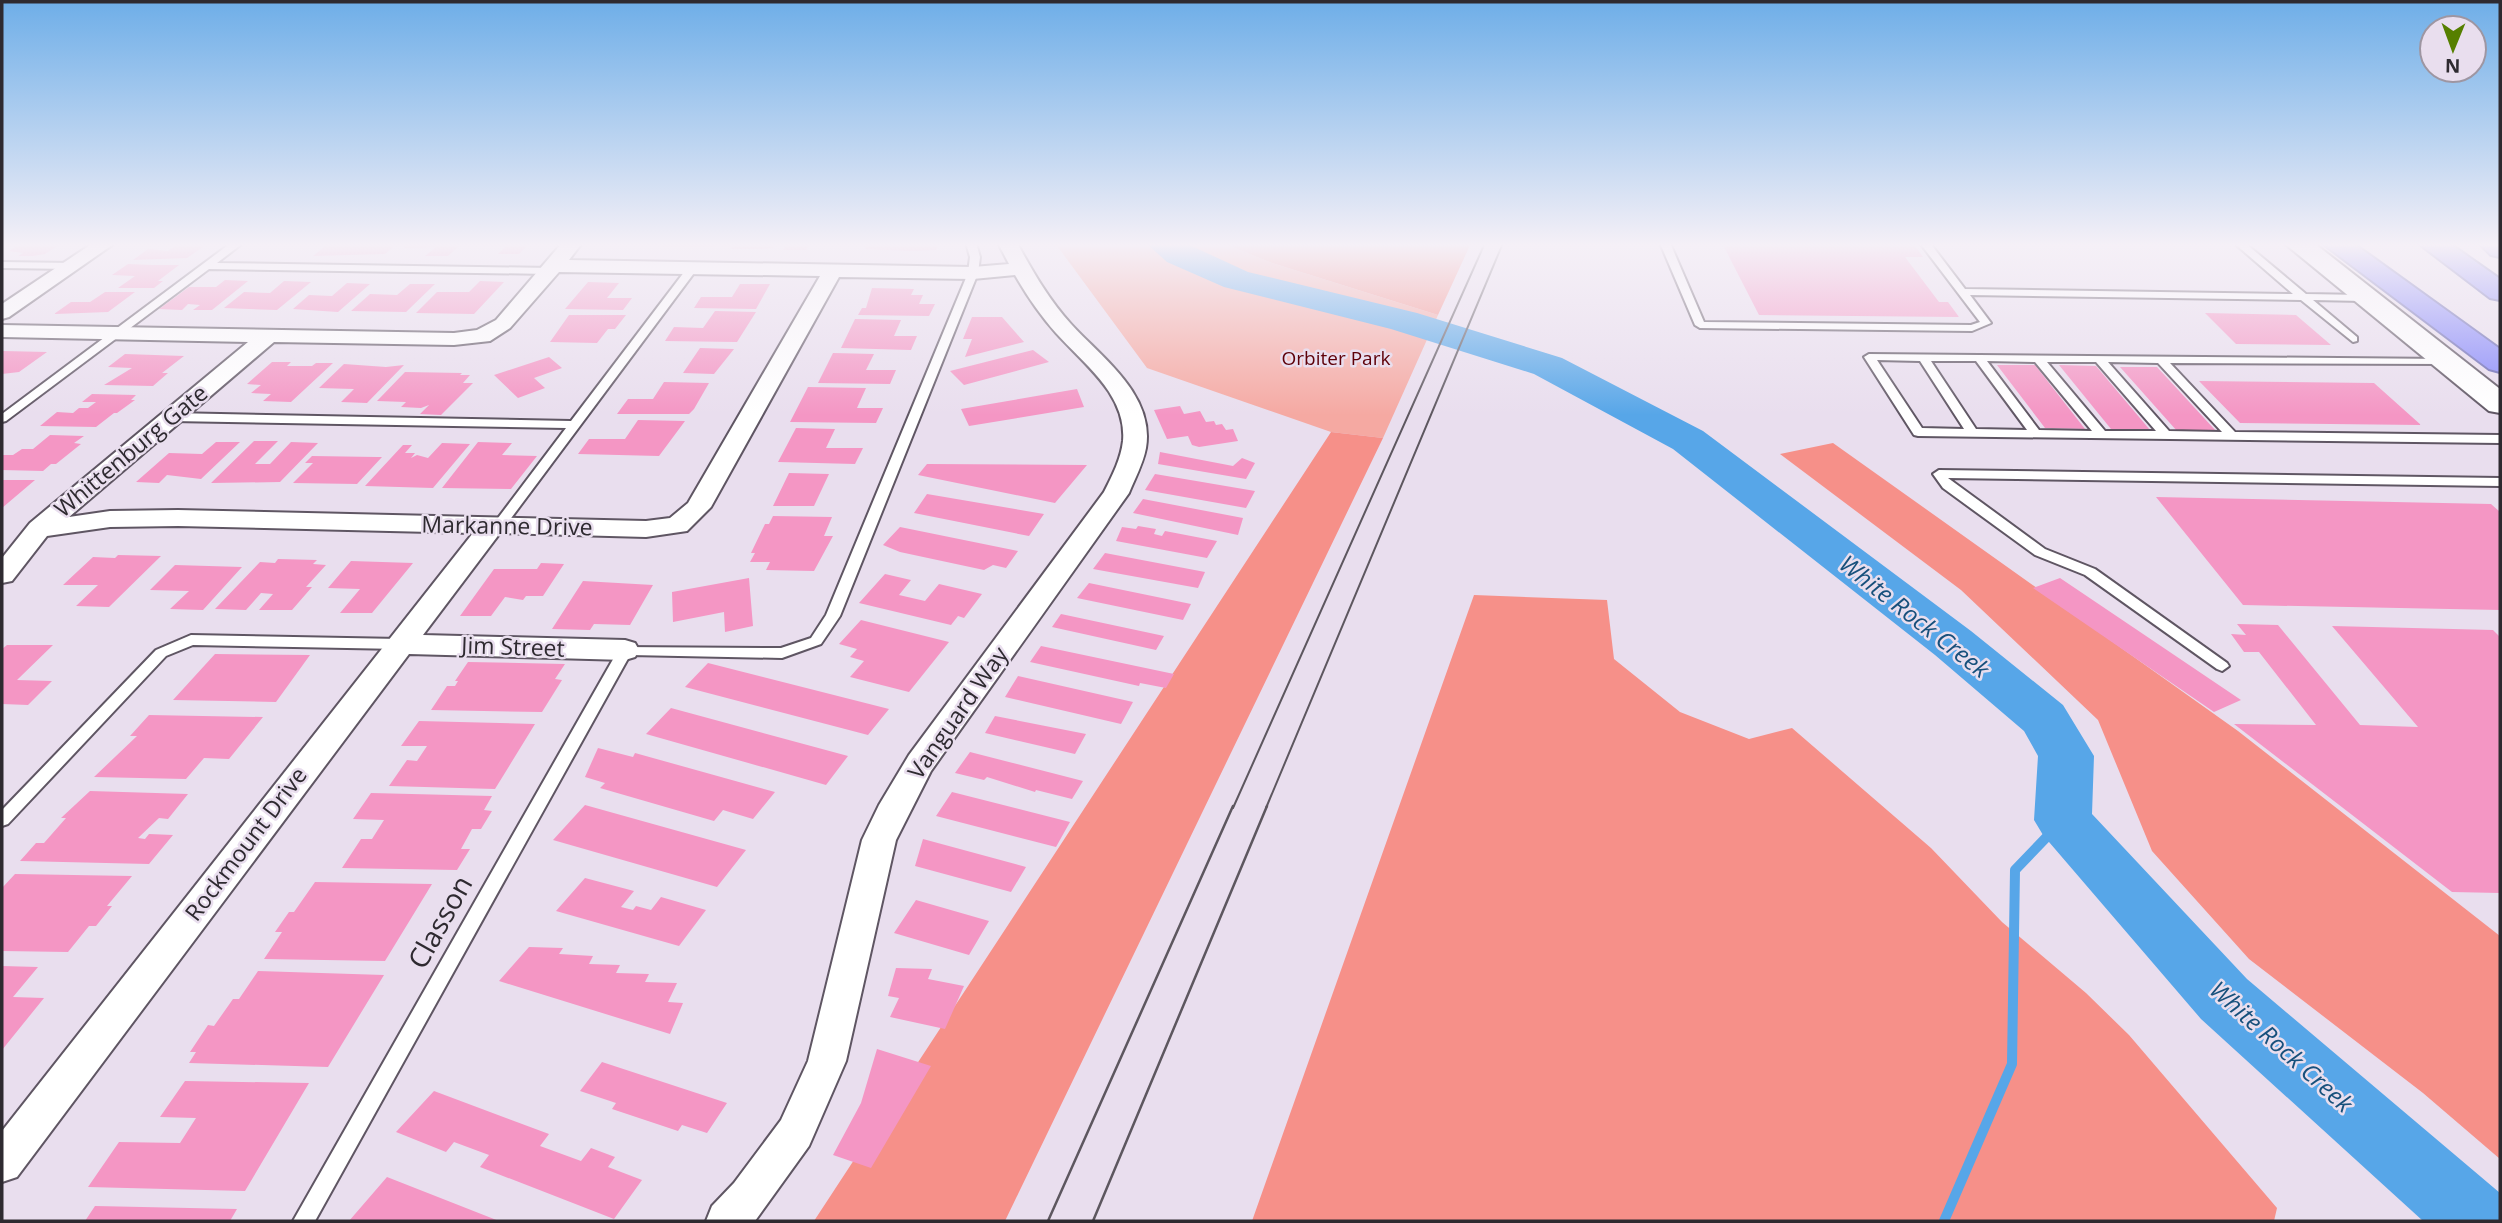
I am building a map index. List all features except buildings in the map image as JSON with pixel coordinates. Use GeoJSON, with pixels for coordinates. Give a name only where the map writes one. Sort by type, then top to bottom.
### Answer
{"type":"FeatureCollection","features":[{"type":"Feature","properties":{"kind":"highway"},"geometry":{"type":"LineString","coordinates":[[2413,300],[2500,363]]}},
{"type":"Feature","properties":{"kind":"highway"},"geometry":{"type":"LineString","coordinates":[[2455,300],[2500,334]]}},
{"type":"Feature","properties":{"kind":"main road"},"geometry":{"type":"LineString","coordinates":[[2367,300],[2500,404]]}},
{"type":"Feature","properties":{"kind":"street"},"geometry":{"type":"LineString","coordinates":[[2,313],[22,300]]}},
{"type":"Feature","properties":{"kind":"street"},"geometry":{"type":"LineString","coordinates":[[2,331],[454,339],[482,336],[503,324],[524,300]]}},
{"type":"Feature","properties":{"kind":"street","name":"Markanne Drive"},"geometry":{"type":"LineString","coordinates":[[38,529],[110,519],[178,518],[646,529],[678,525],[698,506],[816,300]]}},
{"type":"Feature","properties":{"kind":"street","name":"Vanguard Way"},"geometry":{"type":"LineString","coordinates":[[727,1221],[750,1197],[795,1133],[827,1061],[879,840],[895,805],[920,763],[1116,493],[1132,459],[1135,432],[1122,395],[1109,377],[1054,318],[1042,300]]}},
{"type":"Feature","properties":{"kind":"street","name":"Whittenburg Gate"},"geometry":{"type":"LineString","coordinates":[[2,575],[38,529],[268,335]]}},
{"type":"Feature","properties":{"kind":"street","name":"Rockmount Drive"},"geometry":{"type":"LineString","coordinates":[[2,1163],[400,644],[495,526]]}},
{"type":"Feature","properties":{"kind":"street","name":"Jim Street"},"geometry":{"type":"LineString","coordinates":[[400,644],[625,650]]}},
{"type":"Feature","properties":{"kind":"lane"},"geometry":{"type":"LineString","coordinates":[[2,419],[161,300]]}},
{"type":"Feature","properties":{"kind":"lane"},"geometry":{"type":"LineString","coordinates":[[495,526],[668,300]]}},
{"type":"Feature","properties":{"kind":"lane"},"geometry":{"type":"LineString","coordinates":[[625,650],[782,653],[816,641],[833,617],[962,300]]}},
{"type":"Feature","properties":{"kind":"lane"},"geometry":{"type":"LineString","coordinates":[[1689,300],[1700,325],[1972,328],[1986,323],[1968,300]]}},
{"type":"Feature","properties":{"kind":"lane"},"geometry":{"type":"LineString","coordinates":[[2306,300],[2353,339]]}},
{"type":"Feature","properties":{"kind":"lane"},"geometry":{"type":"LineString","coordinates":[[2447,362],[1869,357],[1918,432],[2500,439]]}},
{"type":"Feature","properties":{"kind":"lane"},"geometry":{"type":"LineString","coordinates":[[1923,358],[1973,433]]}},
{"type":"Feature","properties":{"kind":"lane"},"geometry":{"type":"LineString","coordinates":[[1979,358],[2036,434]]}},
{"type":"Feature","properties":{"kind":"lane"},"geometry":{"type":"LineString","coordinates":[[2039,359],[2102,435]]}},
{"type":"Feature","properties":{"kind":"lane"},"geometry":{"type":"LineString","coordinates":[[2099,359],[2167,436]]}},
{"type":"Feature","properties":{"kind":"lane"},"geometry":{"type":"LineString","coordinates":[[2161,360],[2233,437]]}},
{"type":"Feature","properties":{"kind":"lane"},"geometry":{"type":"LineString","coordinates":[[172,417],[572,425]]}},
{"type":"Feature","properties":{"kind":"lane"},"geometry":{"type":"LineString","coordinates":[[2222,666],[2090,572],[2040,552],[1947,485],[1940,474],[2500,482]]}},
{"type":"Feature","properties":{"kind":"lane"},"geometry":{"type":"LineString","coordinates":[[2,820],[161,653],[191,640],[400,644]]}},
{"type":"Feature","properties":{"kind":"lane","name":"Classon"},"geometry":{"type":"LineString","coordinates":[[304,1221],[625,650]]}},
{"type":"Feature","properties":{"kind":"green space","name":"Orbiter Park"},"geometry":{"type":"Polygon","coordinates":[[[1097,300],[1390,300],[1438,315],[1383,438],[1331,432],[1147,368],[1097,300]]]}},
{"type":"Feature","properties":{"kind":"shaded area"},"geometry":{"type":"Polygon","coordinates":[[[1390,300],[1445,300],[1438,315],[1390,300]]]}},
{"type":"Feature","properties":{"kind":"shaded area"},"geometry":{"type":"Polygon","coordinates":[[[1331,432],[1383,438],[1005,1221],[814,1221],[1331,432]]]}},
{"type":"Feature","properties":{"kind":"shaded area"},"geometry":{"type":"Polygon","coordinates":[[[1833,443],[2238,731],[2500,936],[2500,1159],[2423,1093],[2249,959],[2152,851],[2098,720],[1961,590],[1780,454],[1833,443]]]}},
{"type":"Feature","properties":{"kind":"shaded area"},"geometry":{"type":"Polygon","coordinates":[[[1474,595],[1607,600],[1614,659],[1680,712],[1749,739],[1792,728],[1931,848],[2002,922],[2086,993],[2129,1035],[2277,1208],[2274,1221],[1252,1221],[1474,595]]]}},
{"type":"Feature","properties":{"kind":"waterway","name":"White Rock Creek"},"geometry":{"type":"LineString","coordinates":[[1318,300],[1404,321],[1548,366],[1688,440],[1953,643],[2044,718],[2066,756],[2063,820],[2224,999],[2477,1221]]}},
{"type":"Feature","properties":{"kind":"waterway"},"geometry":{"type":"LineString","coordinates":[[1944,1221],[2012,1064],[2015,870],[2063,820]]}},
{"type":"Feature","properties":{"kind":"tram line"},"geometry":{"type":"LineString","coordinates":[[1233,808],[1460,300]]}},
{"type":"Feature","properties":{"kind":"tram line"},"geometry":{"type":"LineString","coordinates":[[1266,808],[1479,300]]}},
{"type":"Feature","properties":{"kind":"tram line"},"geometry":{"type":"LineString","coordinates":[[1048,1221],[1233,806]]}},
{"type":"Feature","properties":{"kind":"tram line"},"geometry":{"type":"LineString","coordinates":[[1093,1221],[1267,806]]}}]}
